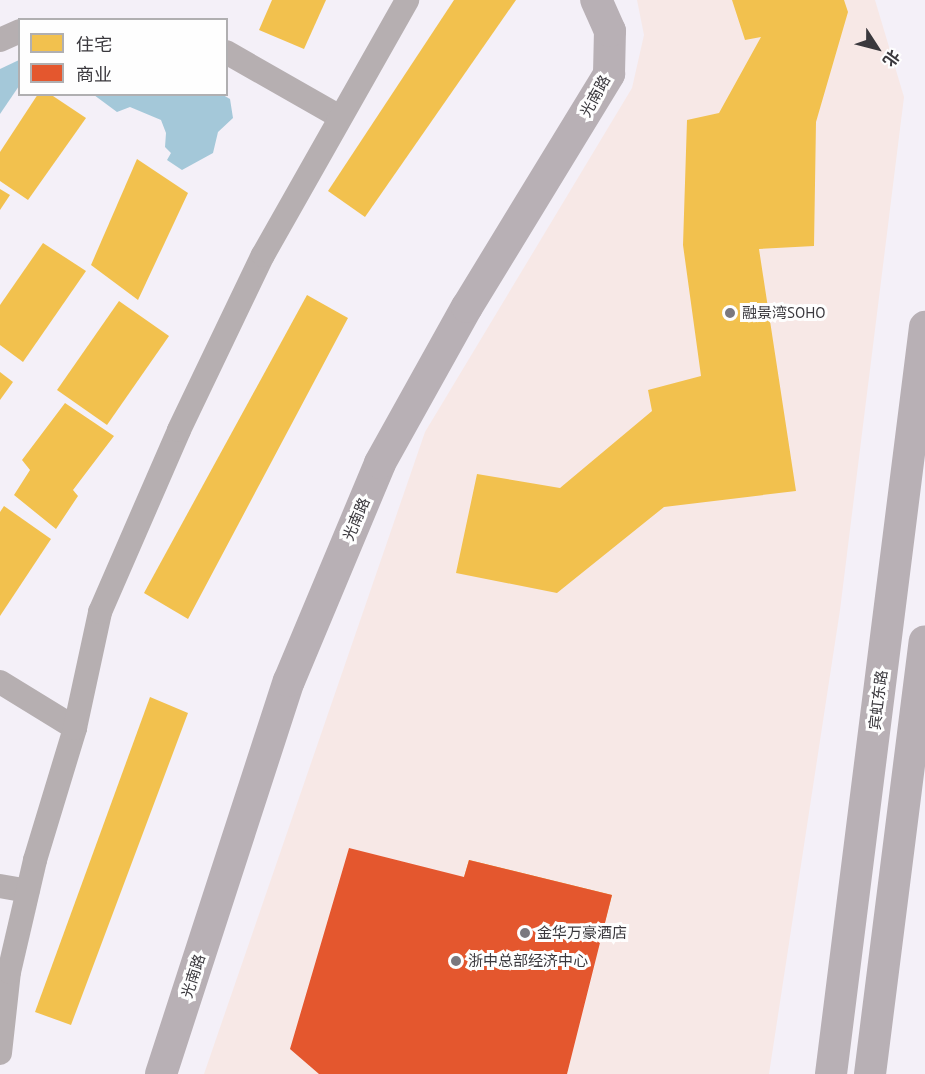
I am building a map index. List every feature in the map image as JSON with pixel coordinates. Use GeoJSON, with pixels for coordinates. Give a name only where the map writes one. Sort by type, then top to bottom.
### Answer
{"type":"FeatureCollection","features":[{"type":"Feature","properties":{"kind":"main road","name":"光南路"},"geometry":{"type":"LineString","coordinates":[[161,1074],[289,681],[380,463],[467,307],[609,74],[610,31],[596,0]]}},
{"type":"Feature","properties":{"kind":"main road","name":"宾虹东路"},"geometry":{"type":"LineString","coordinates":[[831,1074],[925,327]]}},
{"type":"Feature","properties":{"kind":"main road"},"geometry":{"type":"LineString","coordinates":[[870,1074],[925,640]]}},
{"type":"Feature","properties":{"kind":"street"},"geometry":{"type":"LineString","coordinates":[[0,1053],[9,972],[28,891],[75,728],[100,612],[178,430],[263,255],[407,0]]}},
{"type":"Feature","properties":{"kind":"street"},"geometry":{"type":"LineString","coordinates":[[0,40],[18,31]]}},
{"type":"Feature","properties":{"kind":"street"},"geometry":{"type":"LineString","coordinates":[[228,53],[340,117]]}},
{"type":"Feature","properties":{"kind":"street"},"geometry":{"type":"LineString","coordinates":[[0,682],[75,728]]}},
{"type":"Feature","properties":{"kind":"street"},"geometry":{"type":"LineString","coordinates":[[0,886],[28,891]]}},
{"type":"Feature","properties":{"kind":"shaded area"},"geometry":{"type":"Polygon","coordinates":[[[637,0],[875,0],[904,97],[840,610],[769,1074],[204,1074],[425,432],[632,88],[644,35],[637,0]]]}},
{"type":"Feature","properties":{"kind":"water"},"geometry":{"type":"Polygon","coordinates":[[[18,60],[18,87],[0,114],[0,69],[18,60]]]}},
{"type":"Feature","properties":{"kind":"water"},"geometry":{"type":"Polygon","coordinates":[[[95,96],[225,96],[230,99],[233,118],[218,132],[213,153],[182,170],[167,160],[171,153],[165,147],[166,133],[161,120],[130,107],[117,112],[95,96]]]}},
{"type":"Feature","properties":{"kind":"building: 住宅"},"geometry":{"type":"Polygon","coordinates":[[[272,0],[326,0],[304,49],[259,30],[272,0]]]}},
{"type":"Feature","properties":{"kind":"building: 住宅"},"geometry":{"type":"Polygon","coordinates":[[[454,0],[516,0],[365,217],[328,191],[454,0]]]}},
{"type":"Feature","properties":{"kind":"building: 住宅","name":"融景湾SOHO"},"geometry":{"type":"Polygon","coordinates":[[[732,0],[844,0],[848,12],[816,122],[814,246],[759,249],[796,491],[664,507],[557,593],[456,573],[477,474],[560,488],[652,411],[648,390],[701,376],[683,245],[687,120],[719,113],[761,37],[745,40],[732,0]]]}},
{"type":"Feature","properties":{"kind":"building: 住宅"},"geometry":{"type":"Polygon","coordinates":[[[37,96],[53,96],[86,118],[28,200],[0,181],[0,152],[37,96]]]}},
{"type":"Feature","properties":{"kind":"building: 住宅"},"geometry":{"type":"Polygon","coordinates":[[[137,159],[188,193],[138,300],[91,265],[137,159]]]}},
{"type":"Feature","properties":{"kind":"building: 住宅"},"geometry":{"type":"Polygon","coordinates":[[[0,189],[10,195],[0,210],[0,189]]]}},
{"type":"Feature","properties":{"kind":"building: 住宅"},"geometry":{"type":"Polygon","coordinates":[[[43,243],[86,271],[23,362],[0,345],[0,305],[43,243]]]}},
{"type":"Feature","properties":{"kind":"building: 住宅"},"geometry":{"type":"Polygon","coordinates":[[[307,295],[348,318],[188,619],[144,593],[307,295]]]}},
{"type":"Feature","properties":{"kind":"building: 住宅"},"geometry":{"type":"Polygon","coordinates":[[[119,301],[169,336],[107,425],[57,390],[119,301]]]}},
{"type":"Feature","properties":{"kind":"building: 住宅"},"geometry":{"type":"Polygon","coordinates":[[[0,372],[13,382],[0,400],[0,372]]]}},
{"type":"Feature","properties":{"kind":"building: 住宅"},"geometry":{"type":"Polygon","coordinates":[[[65,403],[114,436],[73,490],[78,496],[56,529],[14,495],[30,470],[22,460],[65,403]]]}},
{"type":"Feature","properties":{"kind":"building: 住宅"},"geometry":{"type":"Polygon","coordinates":[[[4,506],[51,539],[0,616],[0,512],[4,506]]]}},
{"type":"Feature","properties":{"kind":"building: 住宅"},"geometry":{"type":"Polygon","coordinates":[[[150,697],[188,713],[71,1025],[35,1012],[150,697]]]}},
{"type":"Feature","properties":{"kind":"building: 住宅","name":"金华万豪酒店"},"geometry":{"type":"Polygon","coordinates":[[[469,860],[612,895],[592,971],[551,999],[436,974],[469,860]]]}},
{"type":"Feature","properties":{"kind":"building: 商业","name":"浙中总部经济中心"},"geometry":{"type":"Polygon","coordinates":[[[349,848],[464,877],[469,860],[612,895],[567,1074],[319,1074],[290,1049],[349,848]]]}},
{"type":"Feature","properties":{"kind":"place","name":"融景湾SOHO"},"geometry":{"type":"Point","coordinates":[730,313]}},
{"type":"Feature","properties":{"kind":"place","name":"金华万豪酒店"},"geometry":{"type":"Point","coordinates":[525,933]}},
{"type":"Feature","properties":{"kind":"place","name":"浙中总部经济中心"},"geometry":{"type":"Point","coordinates":[456,961]}}]}
